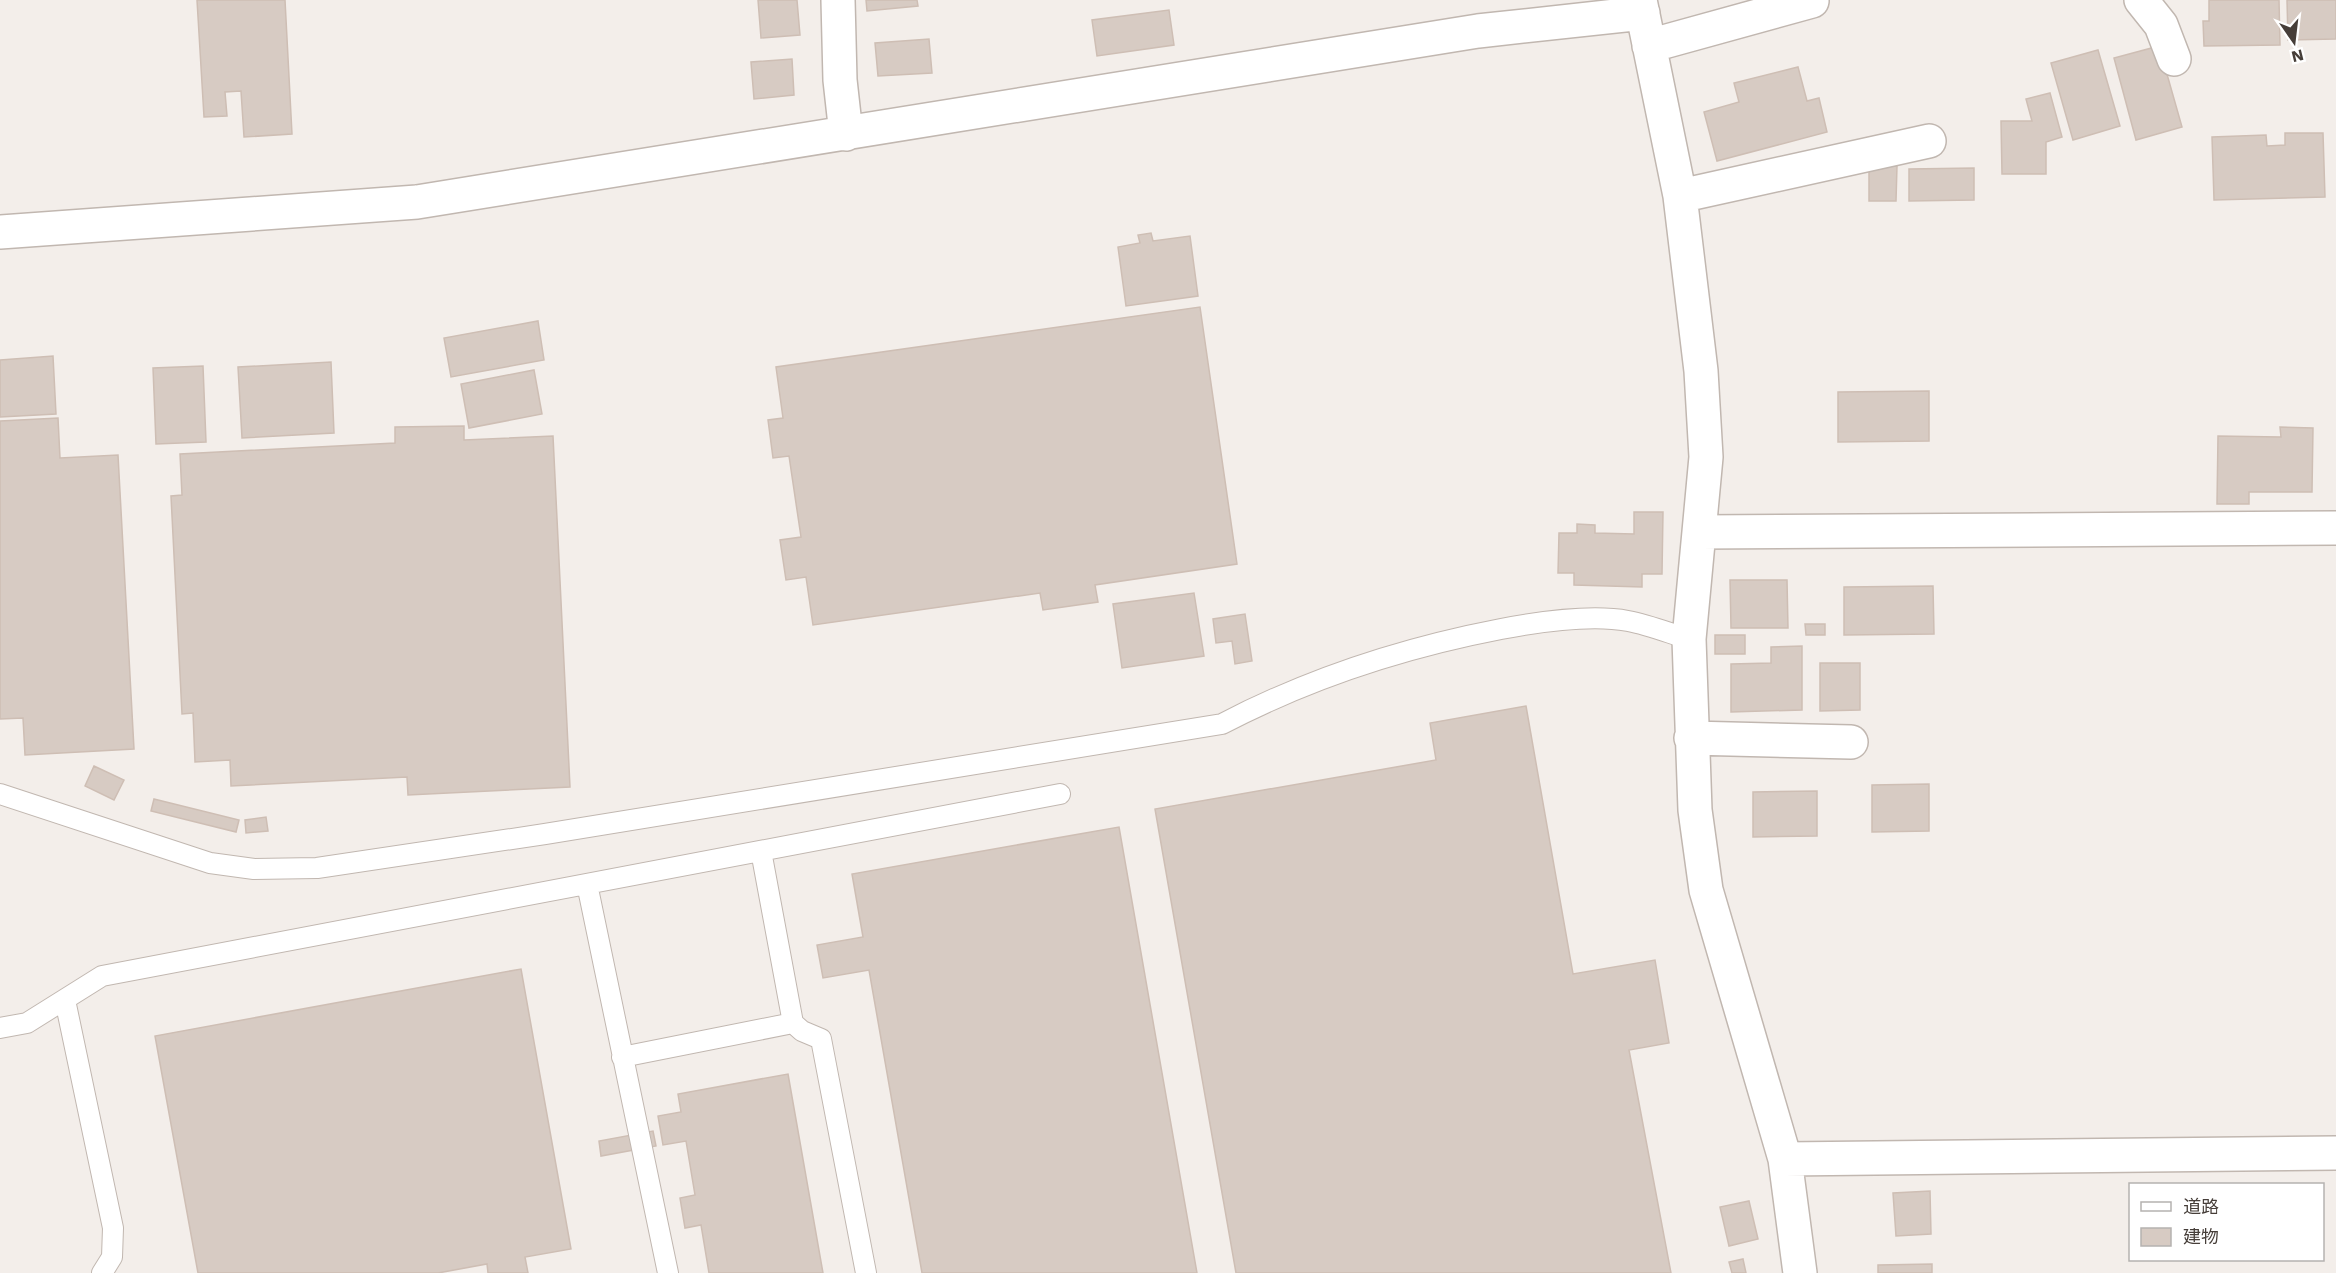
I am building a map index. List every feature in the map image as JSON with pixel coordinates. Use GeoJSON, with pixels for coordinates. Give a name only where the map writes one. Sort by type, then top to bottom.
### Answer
{"type":"FeatureCollection","features":[{"type":"Feature","properties":{"kind":"street"},"geometry":{"type":"LineString","coordinates":[[838,0],[840,80],[846,134]]}},
{"type":"Feature","properties":{"kind":"street"},"geometry":{"type":"LineString","coordinates":[[2141,0],[2161,25],[2174,58]]}},
{"type":"Feature","properties":{"kind":"street"},"geometry":{"type":"LineString","coordinates":[[1649,46],[1812,1]]}},
{"type":"Feature","properties":{"kind":"street"},"geometry":{"type":"LineString","coordinates":[[0,232],[417,202],[1641,6],[1680,195],[1701,370],[1706,458],[1689,639],[1695,810],[1706,890],[1785,1159],[1800,1273]]}},
{"type":"Feature","properties":{"kind":"street"},"geometry":{"type":"LineString","coordinates":[[1680,195],[1929,141]]}},
{"type":"Feature","properties":{"kind":"street"},"geometry":{"type":"LineString","coordinates":[[1700,532],[2336,528]]}},
{"type":"Feature","properties":{"kind":"street"},"geometry":{"type":"LineString","coordinates":[[1691,738],[1851,742]]}},
{"type":"Feature","properties":{"kind":"street"},"geometry":{"type":"LineString","coordinates":[[1785,1159],[2336,1153]]}},
{"type":"Feature","properties":{"kind":"lane"},"geometry":{"type":"LineString","coordinates":[[0,794],[210,863],[254,869],[317,868],[557,832],[1222,724],[1279,694],[1354,666],[1452,639],[1552,620],[1626,621],[1689,639]]}},
{"type":"Feature","properties":{"kind":"lane"},"geometry":{"type":"LineString","coordinates":[[0,1028],[27,1023],[102,976],[1060,794]]}},
{"type":"Feature","properties":{"kind":"lane"},"geometry":{"type":"LineString","coordinates":[[761,851],[793,1023],[802,1031],[821,1039],[866,1273]]}},
{"type":"Feature","properties":{"kind":"lane"},"geometry":{"type":"LineString","coordinates":[[587,884],[668,1273]]}},
{"type":"Feature","properties":{"kind":"lane"},"geometry":{"type":"LineString","coordinates":[[64,1000],[113,1228],[112,1257],[102,1273]]}},
{"type":"Feature","properties":{"kind":"lane"},"geometry":{"type":"LineString","coordinates":[[622,1057],[793,1023]]}},
{"type":"Feature","properties":{"kind":"building"},"geometry":{"type":"Polygon","coordinates":[[[197,0],[285,0],[292,134],[244,137],[241,91],[225,92],[227,116],[204,117],[197,0]]]}},
{"type":"Feature","properties":{"kind":"building"},"geometry":{"type":"Polygon","coordinates":[[[758,0],[797,0],[800,35],[761,38],[758,0]]]}},
{"type":"Feature","properties":{"kind":"building"},"geometry":{"type":"Polygon","coordinates":[[[866,0],[917,0],[918,6],[867,11],[866,0]]]}},
{"type":"Feature","properties":{"kind":"building"},"geometry":{"type":"Polygon","coordinates":[[[2209,0],[2279,0],[2280,45],[2204,46],[2203,21],[2209,21],[2209,0]]]}},
{"type":"Feature","properties":{"kind":"building"},"geometry":{"type":"Polygon","coordinates":[[[2287,0],[2336,0],[2336,39],[2288,40],[2287,0]]]}},
{"type":"Feature","properties":{"kind":"building"},"geometry":{"type":"Polygon","coordinates":[[[1169,10],[1174,45],[1097,56],[1092,20],[1169,10]]]}},
{"type":"Feature","properties":{"kind":"building"},"geometry":{"type":"Polygon","coordinates":[[[929,39],[932,73],[878,76],[875,43],[929,39]]]}},
{"type":"Feature","properties":{"kind":"building"},"geometry":{"type":"Polygon","coordinates":[[[2159,46],[2182,127],[2136,140],[2114,58],[2159,46]]]}},
{"type":"Feature","properties":{"kind":"building"},"geometry":{"type":"Polygon","coordinates":[[[2098,50],[2120,126],[2073,140],[2051,63],[2098,50]]]}},
{"type":"Feature","properties":{"kind":"building"},"geometry":{"type":"Polygon","coordinates":[[[792,59],[794,95],[754,99],[751,62],[792,59]]]}},
{"type":"Feature","properties":{"kind":"building"},"geometry":{"type":"Polygon","coordinates":[[[1798,67],[1807,101],[1819,98],[1827,132],[1717,161],[1704,112],[1739,102],[1734,83],[1798,67]]]}},
{"type":"Feature","properties":{"kind":"building"},"geometry":{"type":"Polygon","coordinates":[[[2050,93],[2062,137],[2046,142],[2046,174],[2002,174],[2001,121],[2032,121],[2026,99],[2050,93]]]}},
{"type":"Feature","properties":{"kind":"building"},"geometry":{"type":"Polygon","coordinates":[[[2285,133],[2323,133],[2325,197],[2214,200],[2212,137],[2266,135],[2267,146],[2285,145],[2285,133]]]}},
{"type":"Feature","properties":{"kind":"building"},"geometry":{"type":"Polygon","coordinates":[[[1869,165],[1897,166],[1896,201],[1869,201],[1869,165]]]}},
{"type":"Feature","properties":{"kind":"building"},"geometry":{"type":"Polygon","coordinates":[[[1974,168],[1974,200],[1909,201],[1909,169],[1974,168]]]}},
{"type":"Feature","properties":{"kind":"building"},"geometry":{"type":"Polygon","coordinates":[[[1151,233],[1153,241],[1190,236],[1198,296],[1126,306],[1118,247],[1140,243],[1138,235],[1151,233]]]}},
{"type":"Feature","properties":{"kind":"building"},"geometry":{"type":"Polygon","coordinates":[[[1200,307],[1237,564],[1095,585],[1098,602],[1043,610],[1040,593],[813,625],[806,577],[786,580],[780,540],[801,537],[789,456],[773,458],[768,420],[783,418],[776,367],[1200,307]]]}},
{"type":"Feature","properties":{"kind":"building"},"geometry":{"type":"Polygon","coordinates":[[[538,321],[544,360],[451,377],[444,338],[538,321]]]}},
{"type":"Feature","properties":{"kind":"building"},"geometry":{"type":"Polygon","coordinates":[[[53,356],[56,414],[0,417],[0,360],[53,356]]]}},
{"type":"Feature","properties":{"kind":"building"},"geometry":{"type":"Polygon","coordinates":[[[331,362],[334,433],[242,438],[238,367],[331,362]]]}},
{"type":"Feature","properties":{"kind":"building"},"geometry":{"type":"Polygon","coordinates":[[[203,366],[206,442],[156,444],[153,368],[203,366]]]}},
{"type":"Feature","properties":{"kind":"building"},"geometry":{"type":"Polygon","coordinates":[[[534,370],[542,414],[469,428],[461,384],[534,370]]]}},
{"type":"Feature","properties":{"kind":"building"},"geometry":{"type":"Polygon","coordinates":[[[1929,391],[1929,441],[1838,442],[1838,392],[1929,391]]]}},
{"type":"Feature","properties":{"kind":"building"},"geometry":{"type":"Polygon","coordinates":[[[58,418],[60,458],[118,455],[134,749],[25,755],[23,718],[0,719],[0,421],[58,418]]]}},
{"type":"Feature","properties":{"kind":"building"},"geometry":{"type":"Polygon","coordinates":[[[464,426],[464,440],[553,436],[570,787],[408,795],[407,777],[231,786],[230,760],[195,762],[193,713],[182,714],[171,496],[182,495],[180,454],[395,443],[395,427],[464,426]]]}},
{"type":"Feature","properties":{"kind":"building"},"geometry":{"type":"Polygon","coordinates":[[[2280,427],[2313,428],[2312,492],[2249,492],[2249,504],[2217,504],[2218,436],[2281,437],[2280,427]]]}},
{"type":"Feature","properties":{"kind":"building"},"geometry":{"type":"Polygon","coordinates":[[[1634,512],[1663,512],[1662,574],[1642,574],[1642,587],[1574,585],[1574,573],[1558,573],[1559,533],[1577,533],[1577,524],[1595,525],[1595,533],[1634,534],[1634,512]]]}},
{"type":"Feature","properties":{"kind":"building"},"geometry":{"type":"Polygon","coordinates":[[[1730,580],[1787,580],[1788,628],[1731,628],[1730,580]]]}},
{"type":"Feature","properties":{"kind":"building"},"geometry":{"type":"Polygon","coordinates":[[[1933,586],[1934,634],[1844,635],[1844,587],[1933,586]]]}},
{"type":"Feature","properties":{"kind":"building"},"geometry":{"type":"Polygon","coordinates":[[[1194,593],[1204,656],[1122,668],[1113,604],[1194,593]]]}},
{"type":"Feature","properties":{"kind":"building"},"geometry":{"type":"Polygon","coordinates":[[[1245,614],[1252,661],[1235,664],[1232,641],[1216,643],[1213,619],[1245,614]]]}},
{"type":"Feature","properties":{"kind":"building"},"geometry":{"type":"Polygon","coordinates":[[[1805,624],[1825,624],[1825,635],[1806,635],[1805,624]]]}},
{"type":"Feature","properties":{"kind":"building"},"geometry":{"type":"Polygon","coordinates":[[[1715,635],[1745,635],[1745,654],[1715,654],[1715,635]]]}},
{"type":"Feature","properties":{"kind":"building"},"geometry":{"type":"Polygon","coordinates":[[[1802,646],[1802,710],[1731,712],[1731,664],[1771,663],[1771,647],[1802,646]]]}},
{"type":"Feature","properties":{"kind":"building"},"geometry":{"type":"Polygon","coordinates":[[[1820,663],[1860,663],[1860,710],[1820,711],[1820,663]]]}},
{"type":"Feature","properties":{"kind":"building"},"geometry":{"type":"Polygon","coordinates":[[[1526,706],[1573,974],[1655,960],[1669,1043],[1629,1050],[1671,1273],[1236,1273],[1155,809],[1436,760],[1430,723],[1526,706]]]}},
{"type":"Feature","properties":{"kind":"building"},"geometry":{"type":"Polygon","coordinates":[[[94,766],[124,780],[114,800],[85,786],[94,766]]]}},
{"type":"Feature","properties":{"kind":"building"},"geometry":{"type":"Polygon","coordinates":[[[1929,784],[1929,831],[1872,832],[1872,785],[1929,784]]]}},
{"type":"Feature","properties":{"kind":"building"},"geometry":{"type":"Polygon","coordinates":[[[1817,791],[1817,836],[1753,837],[1753,792],[1817,791]]]}},
{"type":"Feature","properties":{"kind":"building"},"geometry":{"type":"Polygon","coordinates":[[[154,799],[239,820],[236,832],[151,811],[154,799]]]}},
{"type":"Feature","properties":{"kind":"building"},"geometry":{"type":"Polygon","coordinates":[[[266,817],[268,831],[246,833],[245,820],[266,817]]]}},
{"type":"Feature","properties":{"kind":"building"},"geometry":{"type":"Polygon","coordinates":[[[1119,827],[1197,1273],[922,1273],[869,970],[823,978],[817,945],[863,937],[852,874],[1119,827]]]}},
{"type":"Feature","properties":{"kind":"building"},"geometry":{"type":"Polygon","coordinates":[[[521,969],[571,1249],[525,1257],[528,1273],[488,1273],[487,1264],[438,1273],[198,1273],[155,1036],[521,969]]]}},
{"type":"Feature","properties":{"kind":"building"},"geometry":{"type":"Polygon","coordinates":[[[788,1074],[823,1273],[709,1273],[701,1225],[685,1228],[680,1198],[695,1195],[686,1141],[663,1145],[658,1116],[681,1112],[678,1094],[788,1074]]]}},
{"type":"Feature","properties":{"kind":"building"},"geometry":{"type":"Polygon","coordinates":[[[653,1131],[656,1146],[601,1156],[599,1141],[653,1131]]]}},
{"type":"Feature","properties":{"kind":"building"},"geometry":{"type":"Polygon","coordinates":[[[1930,1191],[1931,1234],[1896,1236],[1893,1193],[1930,1191]]]}},
{"type":"Feature","properties":{"kind":"building"},"geometry":{"type":"Polygon","coordinates":[[[1749,1201],[1758,1239],[1729,1246],[1720,1207],[1749,1201]]]}},
{"type":"Feature","properties":{"kind":"building"},"geometry":{"type":"Polygon","coordinates":[[[1743,1259],[1746,1273],[1732,1273],[1729,1262],[1743,1259]]]}},
{"type":"Feature","properties":{"kind":"building"},"geometry":{"type":"Polygon","coordinates":[[[1932,1264],[1932,1273],[1878,1273],[1878,1265],[1932,1264]]]}}]}
